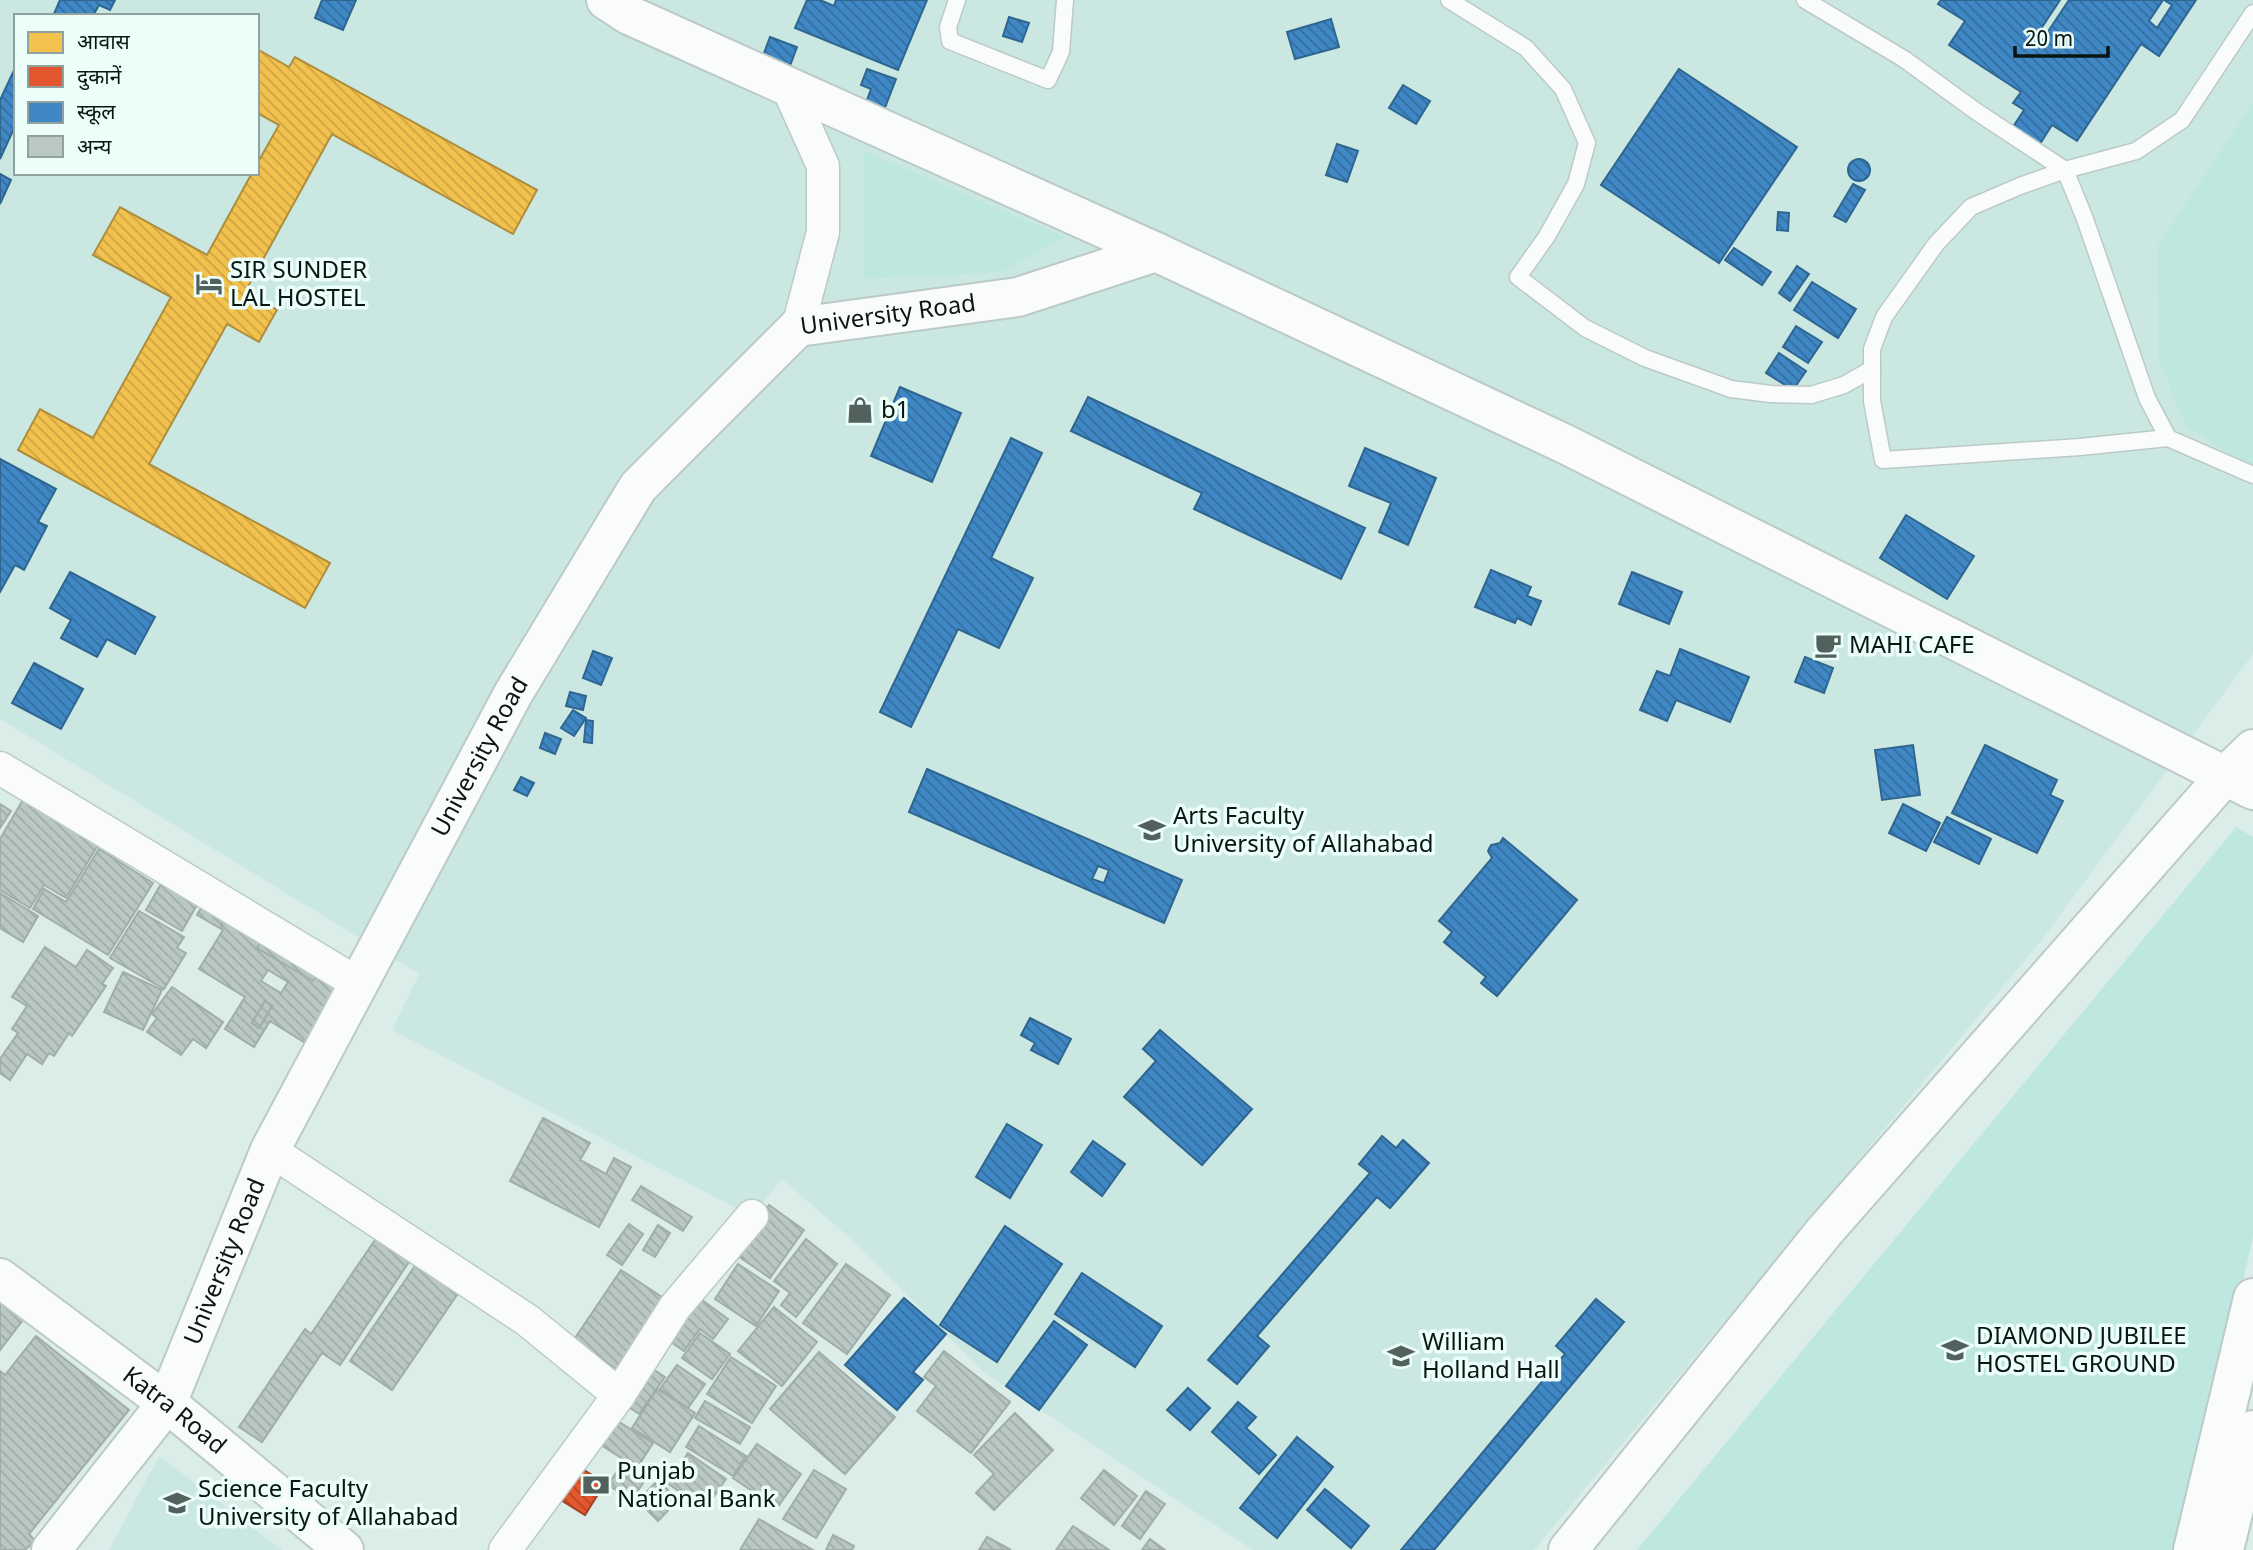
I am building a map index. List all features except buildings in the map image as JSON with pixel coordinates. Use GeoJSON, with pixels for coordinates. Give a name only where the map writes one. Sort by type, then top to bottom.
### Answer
{"type":"FeatureCollection","features":[{"type":"Feature","properties":{"kind":"main road"},"geometry":{"type":"LineString","coordinates":[[606,0],[629,15],[1156,252],[1565,444],[2239,783]]}},
{"type":"Feature","properties":{"kind":"main road","name":"University Road"},"geometry":{"type":"LineString","coordinates":[[51,1550],[167,1403],[270,1150],[513,694],[638,486],[798,327],[1018,297],[1156,252]]}},
{"type":"Feature","properties":{"kind":"main road"},"geometry":{"type":"LineString","coordinates":[[1568,1550],[1825,1232],[2239,783],[2253,749]]}},
{"type":"Feature","properties":{"kind":"main road","name":"Katra Road"},"geometry":{"type":"LineString","coordinates":[[0,1278],[167,1403],[344,1550]]}},
{"type":"Feature","properties":{"kind":"main road"},"geometry":{"type":"LineString","coordinates":[[2193,1550],[2253,1298]]}},
{"type":"Feature","properties":{"kind":"main road"},"geometry":{"type":"LineString","coordinates":[[2224,1550],[2253,1430]]}},
{"type":"Feature","properties":{"kind":"street"},"geometry":{"type":"LineString","coordinates":[[789,88],[823,166],[823,232],[798,327]]}},
{"type":"Feature","properties":{"kind":"street"},"geometry":{"type":"LineString","coordinates":[[0,768],[359,984]]}},
{"type":"Feature","properties":{"kind":"street"},"geometry":{"type":"LineString","coordinates":[[270,1150],[527,1320],[619,1395]]}},
{"type":"Feature","properties":{"kind":"street"},"geometry":{"type":"LineString","coordinates":[[505,1550],[619,1395],[675,1307],[751,1216]]}},
{"type":"Feature","properties":{"kind":"lane"},"geometry":{"type":"LineString","coordinates":[[957,0],[948,27],[950,41],[1048,80],[1061,52],[1065,0]]}},
{"type":"Feature","properties":{"kind":"lane"},"geometry":{"type":"LineString","coordinates":[[1449,0],[1526,48],[1563,89],[1587,143],[1576,184],[1547,236],[1518,277],[1585,328],[1645,358],[1731,389],[1811,395],[1844,385],[1872,369]]}},
{"type":"Feature","properties":{"kind":"lane"},"geometry":{"type":"LineString","coordinates":[[1805,0],[1905,59],[2065,170],[2085,219],[2147,398],[2168,438]]}},
{"type":"Feature","properties":{"kind":"lane"},"geometry":{"type":"LineString","coordinates":[[2253,13],[2182,120],[2136,151],[2065,170],[1971,207],[1936,244],[1884,317],[1872,348],[1872,401],[1883,460],[2080,447],[2168,438],[2253,475]]}},
{"type":"Feature","properties":{"kind":"shaded area","name":"Arts Faculty University of Allahabad"},"geometry":{"type":"Polygon","coordinates":[[[0,0],[2253,0],[2253,654],[2041,941],[1534,1550],[1253,1550],[984,1373],[858,1245],[782,1179],[752,1216],[392,1030],[419,974],[0,719],[0,0]]]}},
{"type":"Feature","properties":{"kind":"shaded area"},"geometry":{"type":"Polygon","coordinates":[[[2253,102],[2253,468],[2185,425],[2159,360],[2157,247],[2253,102]]]}},
{"type":"Feature","properties":{"kind":"shaded area"},"geometry":{"type":"Polygon","coordinates":[[[864,151],[1065,237],[1002,272],[863,279],[864,151]]]}},
{"type":"Feature","properties":{"kind":"shaded area"},"geometry":{"type":"Polygon","coordinates":[[[2236,827],[2253,837],[2253,1237],[2182,1550],[1637,1550],[2236,827]]]}},
{"type":"Feature","properties":{"kind":"shaded area","name":"Science Faculty University of Allahabad"},"geometry":{"type":"Polygon","coordinates":[[[159,1456],[282,1550],[109,1550],[159,1456]]]}},
{"type":"Feature","properties":{"kind":"place","name":"SIR SUNDER LAL HOSTEL"},"geometry":{"type":"Point","coordinates":[209,284]}},
{"type":"Feature","properties":{"kind":"place","name":"b1"},"geometry":{"type":"Point","coordinates":[860,410]}},
{"type":"Feature","properties":{"kind":"place","name":"MAHI CAFE"},"geometry":{"type":"Point","coordinates":[1828,645]}},
{"type":"Feature","properties":{"kind":"place","name":"Arts Faculty University of Allahabad"},"geometry":{"type":"Point","coordinates":[1152,830]}},
{"type":"Feature","properties":{"kind":"place","name":"DIAMOND JUBILEE HOSTEL GROUND"},"geometry":{"type":"Point","coordinates":[1955,1350]}},
{"type":"Feature","properties":{"kind":"place","name":"William Holland Hall"},"geometry":{"type":"Point","coordinates":[1401,1356]}},
{"type":"Feature","properties":{"kind":"place","name":"Punjab National Bank"},"geometry":{"type":"Point","coordinates":[596,1485]}},
{"type":"Feature","properties":{"kind":"place","name":"Science Faculty University of Allahabad"},"geometry":{"type":"Point","coordinates":[177,1503]}}]}
